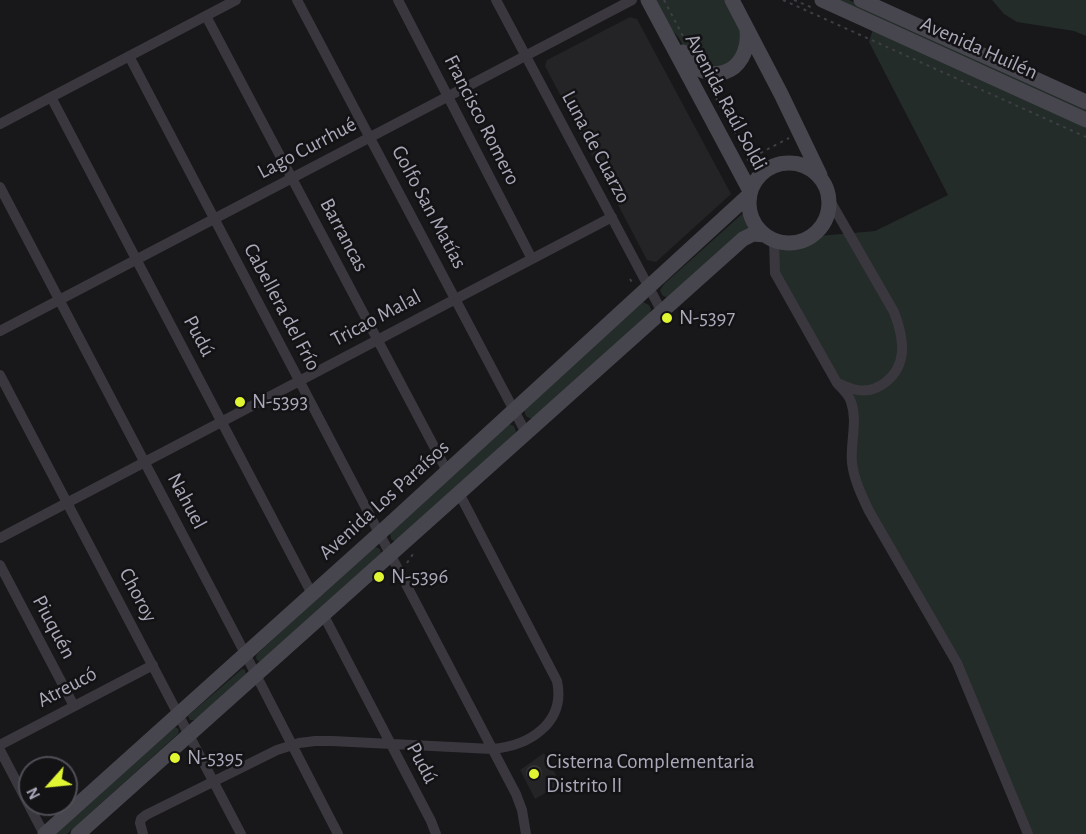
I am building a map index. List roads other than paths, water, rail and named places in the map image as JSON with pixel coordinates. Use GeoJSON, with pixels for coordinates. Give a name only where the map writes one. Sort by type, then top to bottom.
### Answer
{"type":"FeatureCollection","features":[{"type":"Feature","properties":{"kind":"main road","name":"Avenida Raúl Soldi"},"geometry":{"type":"LineString","coordinates":[[648,0],[749,193]]}},
{"type":"Feature","properties":{"kind":"main road"},"geometry":{"type":"LineString","coordinates":[[78,834],[745,237],[753,234],[784,243],[796,243],[814,234],[823,225],[828,212],[829,199],[826,186],[782,94],[732,0]]}},
{"type":"Feature","properties":{"kind":"main road","name":"Avenida Huilén"},"geometry":{"type":"LineString","coordinates":[[822,0],[1086,120]]}},
{"type":"Feature","properties":{"kind":"main road","name":"Avenida Huilén"},"geometry":{"type":"LineString","coordinates":[[861,0],[1086,102]]}},
{"type":"Feature","properties":{"kind":"main road"},"geometry":{"type":"LineString","coordinates":[[661,23],[691,63],[701,70],[713,73],[733,68],[740,61],[747,47],[746,27]]}},
{"type":"Feature","properties":{"kind":"main road","name":"Avenida Los Paraísos"},"geometry":{"type":"LineString","coordinates":[[45,834],[649,287],[749,193],[763,172],[773,166],[797,163],[808,168],[822,181]]}},
{"type":"Feature","properties":{"kind":"main road"},"geometry":{"type":"LineString","coordinates":[[749,193],[750,216],[755,225],[770,238]]}},
{"type":"Feature","properties":{"kind":"street"},"geometry":{"type":"LineString","coordinates":[[0,124],[236,0]]}},
{"type":"Feature","properties":{"kind":"street","name":"Golfo San Matías"},"geometry":{"type":"LineString","coordinates":[[297,0],[526,433]]}},
{"type":"Feature","properties":{"kind":"street","name":"Francisco Romero"},"geometry":{"type":"LineString","coordinates":[[398,0],[532,259]]}},
{"type":"Feature","properties":{"kind":"street","name":"Luna de Cuarzo"},"geometry":{"type":"LineString","coordinates":[[496,0],[662,312]]}},
{"type":"Feature","properties":{"kind":"street","name":"Lago Currhué"},"geometry":{"type":"LineString","coordinates":[[0,332],[633,0]]}},
{"type":"Feature","properties":{"kind":"street","name":"Barrancas"},"geometry":{"type":"LineString","coordinates":[[206,16],[447,471]]}},
{"type":"Feature","properties":{"kind":"street","name":"Cabellera del Frío"},"geometry":{"type":"LineString","coordinates":[[129,56],[518,799],[526,834]]}},
{"type":"Feature","properties":{"kind":"street","name":"Pudú"},"geometry":{"type":"LineString","coordinates":[[51,97],[312,594]]}},
{"type":"Feature","properties":{"kind":"street","name":"Nahuel"},"geometry":{"type":"LineString","coordinates":[[0,187],[338,834]]}},
{"type":"Feature","properties":{"kind":"street"},"geometry":{"type":"LineString","coordinates":[[829,199],[894,312],[902,341],[899,365],[885,384],[875,389],[854,390],[837,383]]}},
{"type":"Feature","properties":{"kind":"street","name":"Tricao Malal"},"geometry":{"type":"LineString","coordinates":[[0,538],[612,217]]}},
{"type":"Feature","properties":{"kind":"street"},"geometry":{"type":"LineString","coordinates":[[770,238],[775,273],[837,383],[851,401],[854,422],[852,466],[862,496],[962,672],[1028,834]]}},
{"type":"Feature","properties":{"kind":"street","name":"Choroy"},"geometry":{"type":"LineString","coordinates":[[0,375],[241,834]]}},
{"type":"Feature","properties":{"kind":"street"},"geometry":{"type":"LineString","coordinates":[[138,832],[145,816],[269,753],[292,744],[315,741],[492,749],[514,745],[537,734],[549,721],[557,706],[559,698],[557,681],[459,493]]}},
{"type":"Feature","properties":{"kind":"street","name":"Piuquén"},"geometry":{"type":"LineString","coordinates":[[0,565],[74,706]]}},
{"type":"Feature","properties":{"kind":"street","name":"Pudú"},"geometry":{"type":"LineString","coordinates":[[323,614],[436,834]]}},
{"type":"Feature","properties":{"kind":"street","name":"Atreucó"},"geometry":{"type":"LineString","coordinates":[[0,745],[153,665]]}},
{"type":"Feature","properties":{"kind":"street"},"geometry":{"type":"LineString","coordinates":[[0,750],[45,834]]}},
{"type":"Feature","properties":{"kind":"place","name":"N-5397"},"geometry":{"type":"Point","coordinates":[667,318]}},
{"type":"Feature","properties":{"kind":"place","name":"N-5393"},"geometry":{"type":"Point","coordinates":[240,402]}},
{"type":"Feature","properties":{"kind":"place","name":"N-5396"},"geometry":{"type":"Point","coordinates":[379,577]}},
{"type":"Feature","properties":{"kind":"place","name":"N-5395"},"geometry":{"type":"Point","coordinates":[175,758]}},
{"type":"Feature","properties":{"kind":"place","name":"Cisterna Complementaria Distrito II"},"geometry":{"type":"Point","coordinates":[534,774]}}]}
